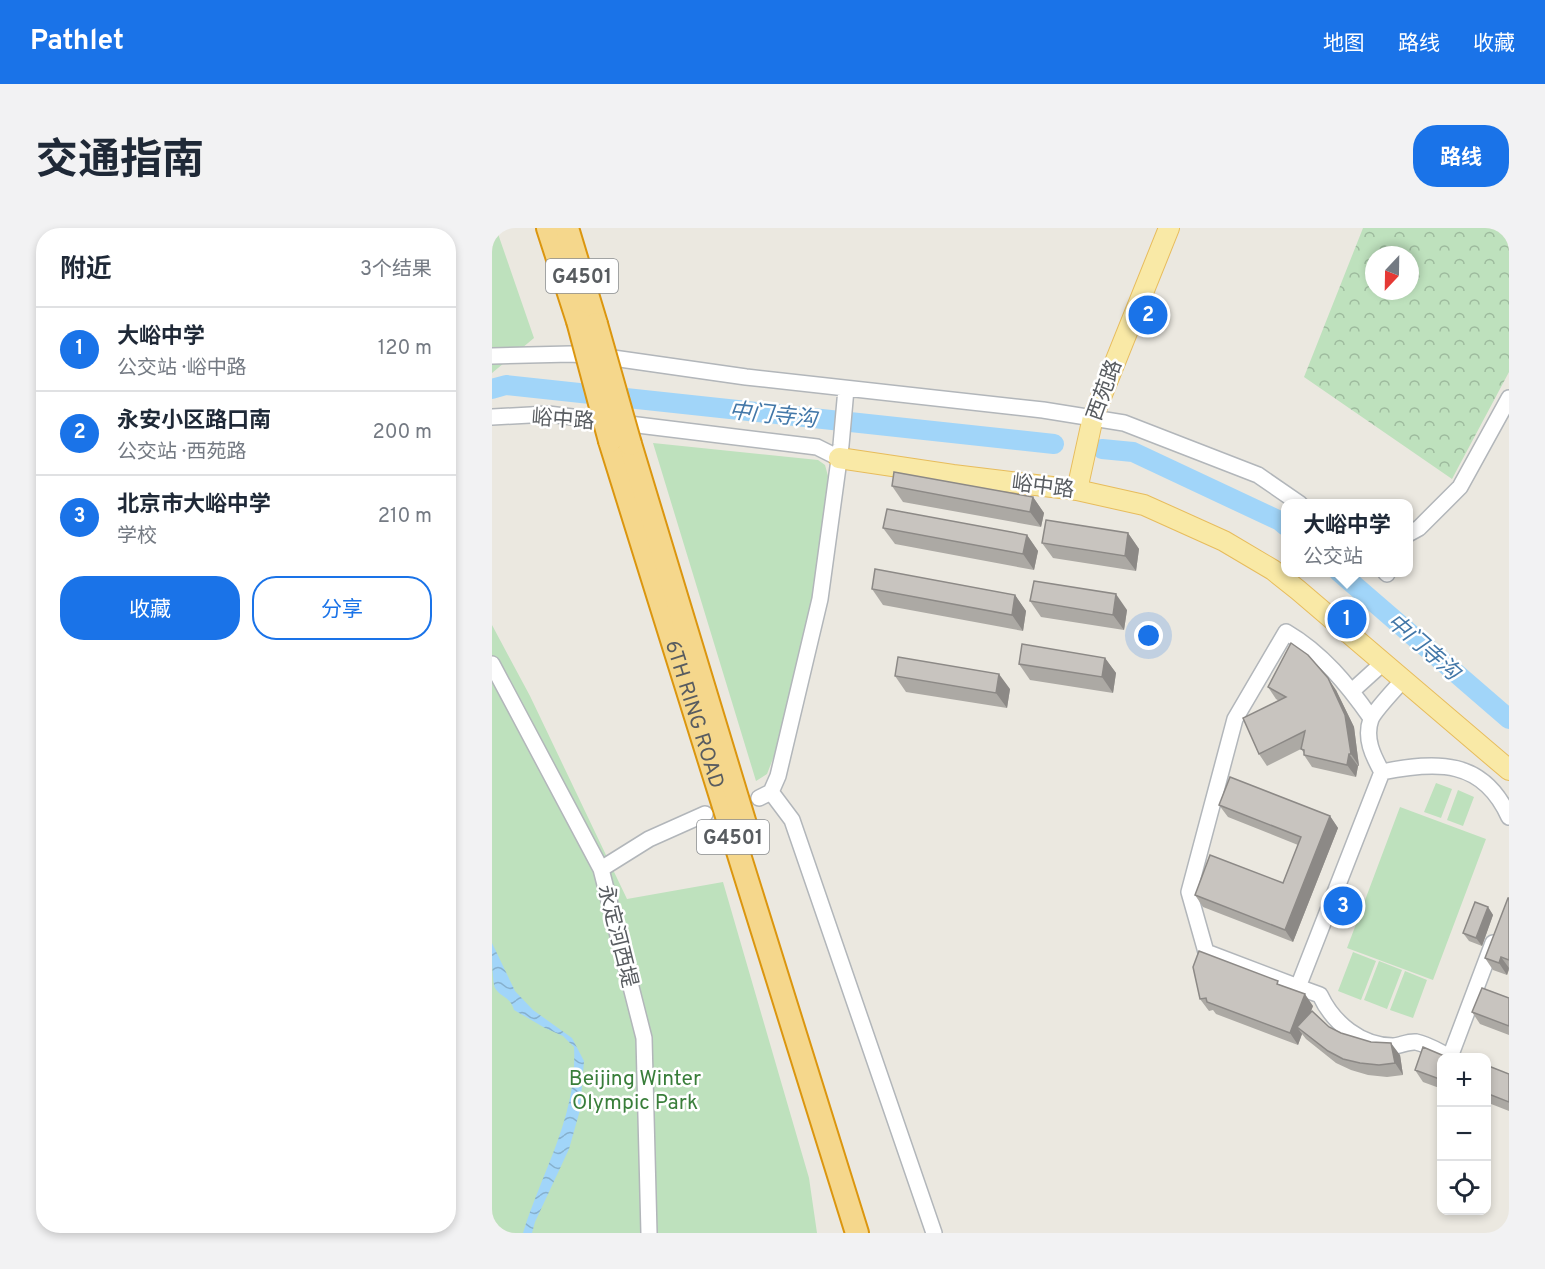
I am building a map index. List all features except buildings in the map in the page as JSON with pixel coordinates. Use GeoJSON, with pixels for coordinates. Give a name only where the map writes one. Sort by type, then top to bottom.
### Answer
{"type":"FeatureCollection","features":[{"type":"Feature","properties":{"kind":"highway","name":"6TH RING ROAD"},"geometry":{"type":"LineString","coordinates":[[548,228],[587,323]]}},
{"type":"Feature","properties":{"kind":"highway","name":"6TH RING ROAD"},"geometry":{"type":"LineString","coordinates":[[567,228],[587,323],[620,443],[857,1233]]}},
{"type":"Feature","properties":{"kind":"highway","name":"6TH RING ROAD"},"geometry":{"type":"LineString","coordinates":[[620,443],[869,1233]]}},
{"type":"Feature","properties":{"kind":"highway"},"geometry":{"type":"LineString","coordinates":[[834,1159],[841,1233]]}},
{"type":"Feature","properties":{"kind":"main road","name":"西苑路"},"geometry":{"type":"LineString","coordinates":[[1077,490],[1093,417],[1169,228]]}},
{"type":"Feature","properties":{"kind":"main road","name":"峪中路"},"geometry":{"type":"LineString","coordinates":[[840,451],[952,475],[1077,490],[1144,505],[1224,541],[1272,570],[1384,662],[1509,770]]}},
{"type":"Feature","properties":{"kind":"street"},"geometry":{"type":"LineString","coordinates":[[492,356],[570,354],[606,357],[746,377],[1093,417],[1124,423],[1258,475],[1293,499]]}},
{"type":"Feature","properties":{"kind":"street"},"geometry":{"type":"LineString","coordinates":[[846,389],[820,599],[777,777],[765,795],[792,820],[934,1233]]}},
{"type":"Feature","properties":{"kind":"street"},"geometry":{"type":"LineString","coordinates":[[1413,531],[1460,487],[1509,398]]}},
{"type":"Feature","properties":{"kind":"street","name":"峪中路"},"geometry":{"type":"LineString","coordinates":[[492,417],[548,414],[840,451]]}},
{"type":"Feature","properties":{"kind":"street"},"geometry":{"type":"LineString","coordinates":[[1371,718],[1352,691],[1327,663],[1286,632],[1235,719],[1189,892],[1206,952],[1320,995],[1332,1017],[1351,1033],[1374,1043],[1393,1047],[1415,1042],[1450,1057],[1496,934]]}},
{"type":"Feature","properties":{"kind":"street"},"geometry":{"type":"LineString","coordinates":[[1352,691],[1384,662]]}},
{"type":"Feature","properties":{"kind":"street","name":"永定河西堤"},"geometry":{"type":"LineString","coordinates":[[492,664],[601,869],[644,1038],[650,1233]]}},
{"type":"Feature","properties":{"kind":"street"},"geometry":{"type":"LineString","coordinates":[[1382,772],[1369,743],[1371,718],[1404,679]]}},
{"type":"Feature","properties":{"kind":"street"},"geometry":{"type":"LineString","coordinates":[[1382,772],[1433,765],[1468,772],[1484,780],[1496,793],[1509,817]]}},
{"type":"Feature","properties":{"kind":"street"},"geometry":{"type":"LineString","coordinates":[[1298,987],[1382,772]]}},
{"type":"Feature","properties":{"kind":"street"},"geometry":{"type":"LineString","coordinates":[[601,869],[650,839],[705,814]]}},
{"type":"Feature","properties":{"kind":"green space"},"geometry":{"type":"Polygon","coordinates":[[[492,228],[496,228],[534,338],[492,373],[492,228]]]}},
{"type":"Feature","properties":{"kind":"green space"},"geometry":{"type":"Polygon","coordinates":[[[1363,228],[1509,228],[1509,372],[1452,479],[1304,377],[1363,228]]]}},
{"type":"Feature","properties":{"kind":"green space"},"geometry":{"type":"Polygon","coordinates":[[[653,443],[818,460],[825,465],[828,476],[814,590],[774,756],[767,774],[756,781],[653,443]]]}},
{"type":"Feature","properties":{"kind":"green space","name":"Beijing Winter Olympic Park"},"geometry":{"type":"Polygon","coordinates":[[[492,625],[530,696],[627,899],[723,882],[809,1178],[817,1233],[492,1233],[492,625]]]}},
{"type":"Feature","properties":{"kind":"green space"},"geometry":{"type":"Polygon","coordinates":[[[1436,783],[1452,789],[1441,818],[1424,812],[1436,783]]]}},
{"type":"Feature","properties":{"kind":"green space"},"geometry":{"type":"Polygon","coordinates":[[[1458,790],[1474,797],[1463,826],[1447,820],[1458,790]]]}},
{"type":"Feature","properties":{"kind":"green space"},"geometry":{"type":"Polygon","coordinates":[[[1400,807],[1486,839],[1433,980],[1347,948],[1400,807]]]}},
{"type":"Feature","properties":{"kind":"green space"},"geometry":{"type":"Polygon","coordinates":[[[1353,952],[1376,961],[1361,1000],[1338,991],[1353,952]]]}},
{"type":"Feature","properties":{"kind":"green space"},"geometry":{"type":"Polygon","coordinates":[[[1379,961],[1402,970],[1387,1009],[1364,1000],[1379,961]]]}},
{"type":"Feature","properties":{"kind":"green space"},"geometry":{"type":"Polygon","coordinates":[[[1405,971],[1427,980],[1413,1018],[1390,1010],[1405,971]]]}},
{"type":"Feature","properties":{"kind":"water"},"geometry":{"type":"Polygon","coordinates":[[[492,943],[515,991],[533,1010],[572,1038],[584,1061],[580,1110],[569,1149],[532,1233],[523,1233],[565,1119],[574,1072],[574,1047],[563,1036],[514,1010],[510,1002],[497,991],[493,979],[492,943]]]}},
{"type":"Feature","properties":{"kind":"waterway","name":"中门寺沟"},"geometry":{"type":"LineString","coordinates":[[492,389],[506,385],[1054,444]]}},
{"type":"Feature","properties":{"kind":"waterway","name":"中门寺沟"},"geometry":{"type":"LineString","coordinates":[[1102,449],[1133,452],[1281,522]]}},
{"type":"Feature","properties":{"kind":"waterway","name":"中门寺沟"},"geometry":{"type":"LineString","coordinates":[[1345,577],[1509,719]]}},
{"type":"Feature","properties":{"kind":"place","name":"永安小区路口南"},"geometry":{"type":"Point","coordinates":[1148,315]}},
{"type":"Feature","properties":{"kind":"place","name":"大峪中学"},"geometry":{"type":"Point","coordinates":[1347,619]}},
{"type":"Feature","properties":{"kind":"place","name":"北京市大峪中学"},"geometry":{"type":"Point","coordinates":[1343,906]}}]}
